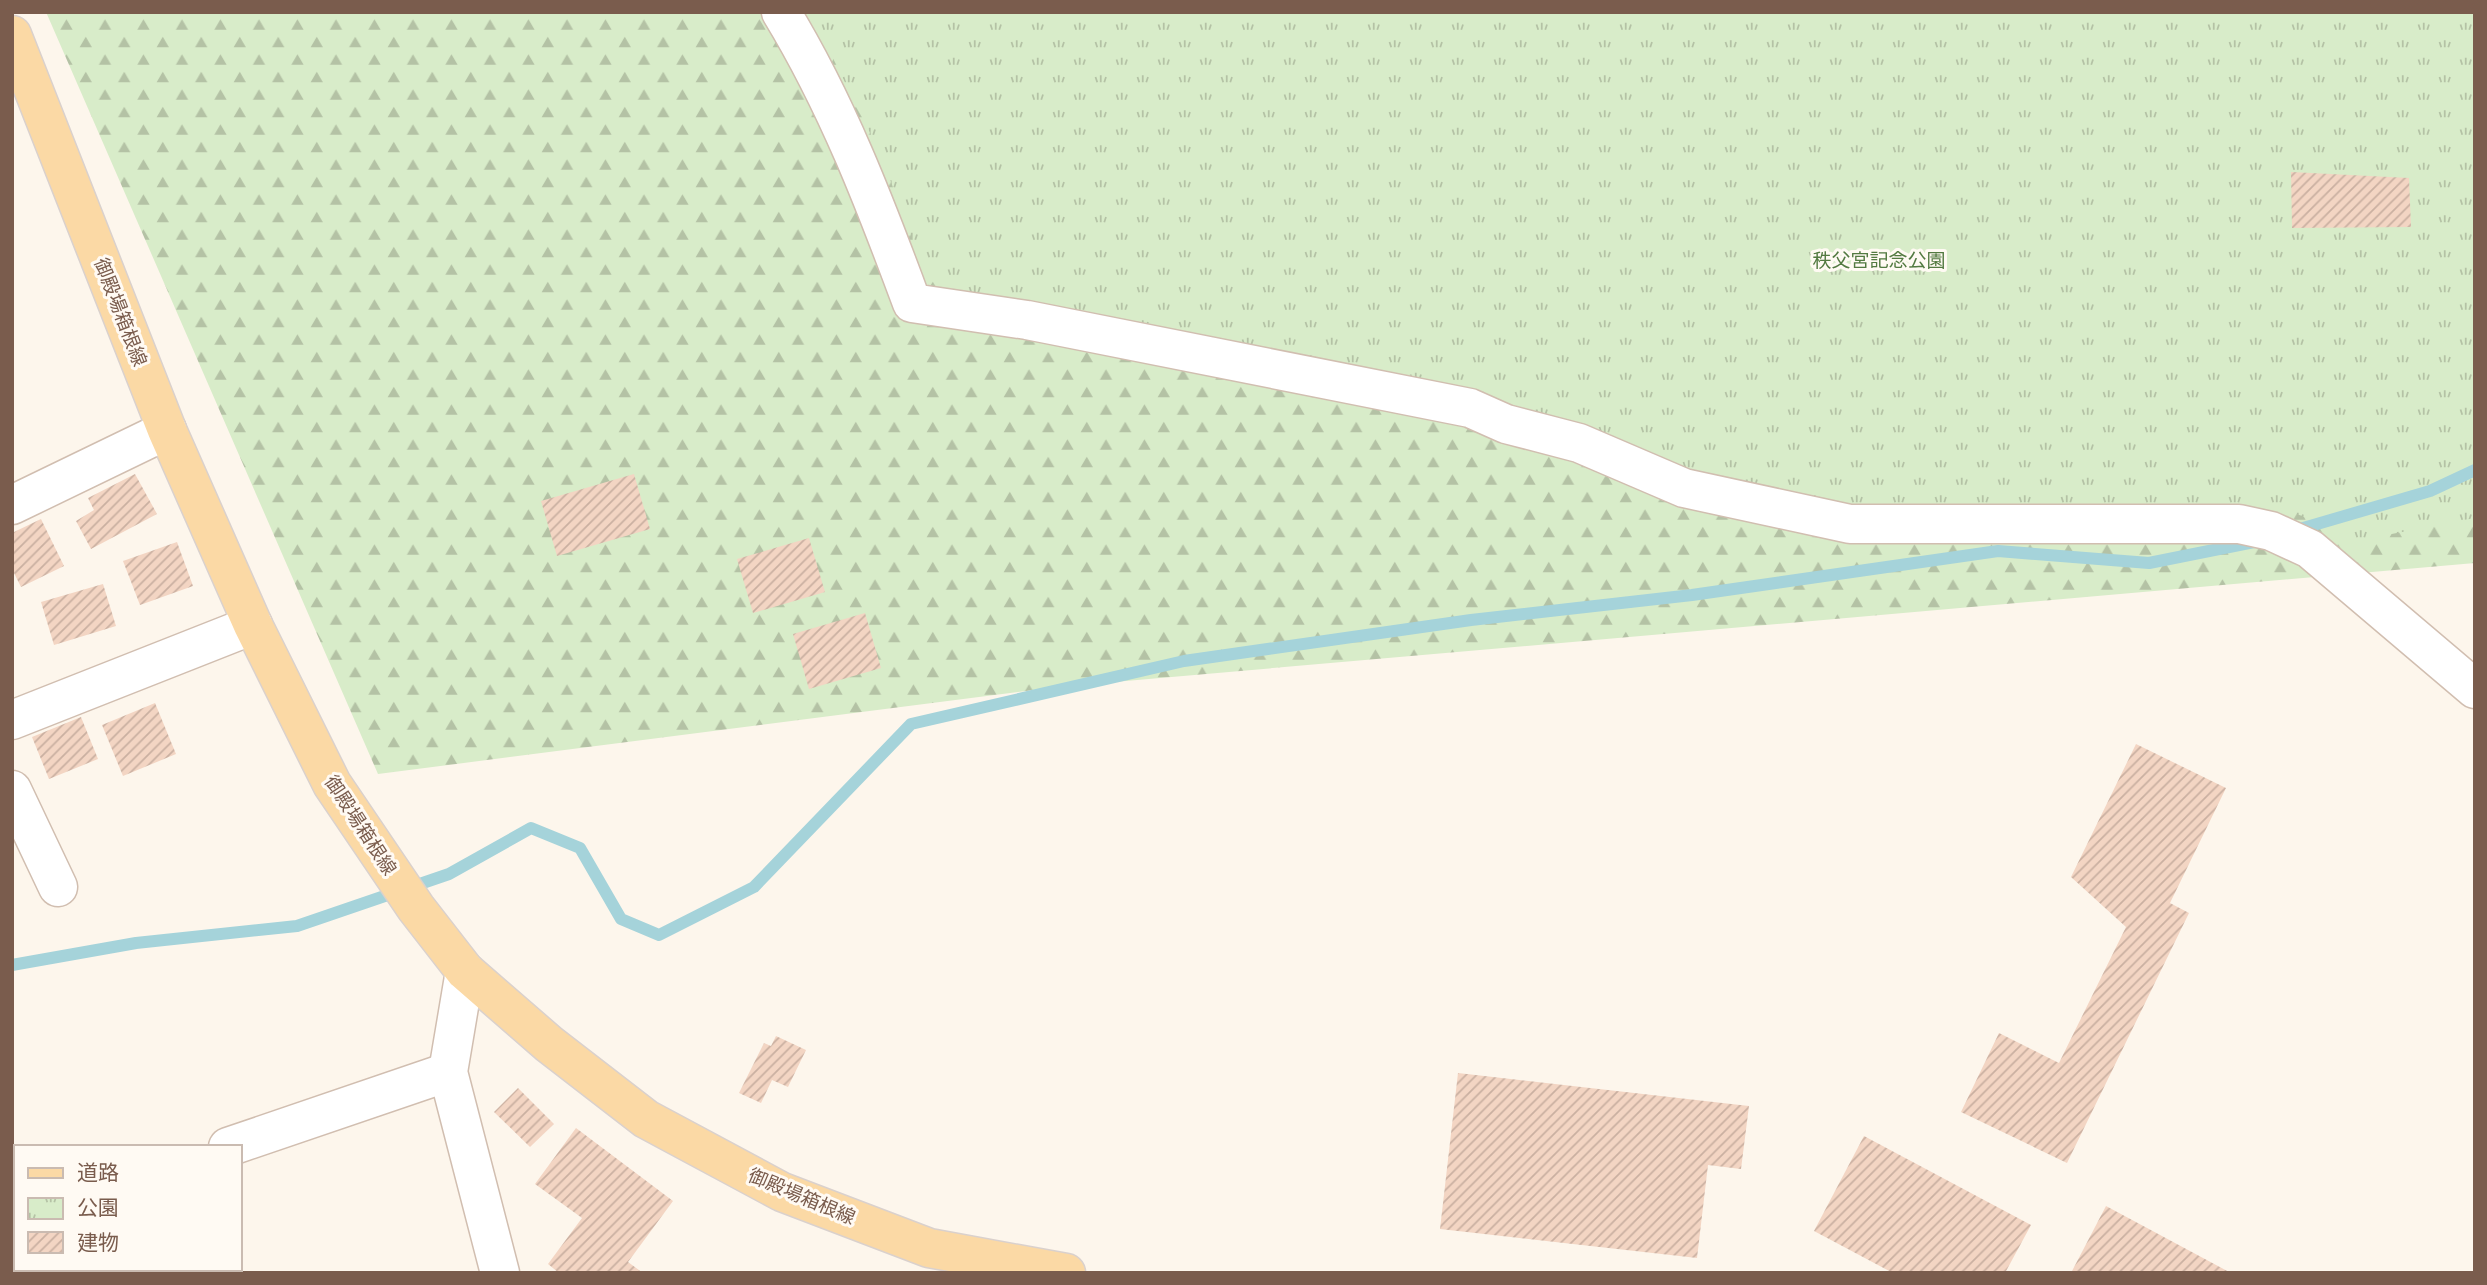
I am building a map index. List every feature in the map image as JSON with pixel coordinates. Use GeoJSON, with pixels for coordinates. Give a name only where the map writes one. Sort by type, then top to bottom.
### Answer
{"type":"FeatureCollection","features":[{"type":"Feature","properties":{"kind":"main road","name":"御殿場箱根線"},"geometry":{"type":"LineString","coordinates":[[12,35],[167,430],[253,625],[332,784],[416,908],[466,971],[549,1044],[646,1119],[782,1192],[929,1248],[1066,1273]]}},
{"type":"Feature","properties":{"kind":"street"},"geometry":{"type":"LineString","coordinates":[[781,12],[802,47],[867,181],[912,303],[1027,320],[1470,408],[1506,424],[1579,443],[1684,488],[1850,524],[2239,524],[2271,531],[2310,548],[2475,689]]}},
{"type":"Feature","properties":{"kind":"street"},"geometry":{"type":"LineString","coordinates":[[12,505],[167,430]]}},
{"type":"Feature","properties":{"kind":"street"},"geometry":{"type":"LineString","coordinates":[[12,720],[253,625]]}},
{"type":"Feature","properties":{"kind":"street"},"geometry":{"type":"LineString","coordinates":[[12,790],[58,887]]}},
{"type":"Feature","properties":{"kind":"street"},"geometry":{"type":"LineString","coordinates":[[466,971],[448,1072],[500,1273]]}},
{"type":"Feature","properties":{"kind":"street"},"geometry":{"type":"LineString","coordinates":[[234,1145],[448,1072]]}},
{"type":"Feature","properties":{"kind":"green space"},"geometry":{"type":"Polygon","coordinates":[[[46,12],[1522,12],[2475,346],[2475,563],[1057,687],[378,774],[46,12]]]}},
{"type":"Feature","properties":{"kind":"green space","name":"秩父宮記念公園"},"geometry":{"type":"Polygon","coordinates":[[[810,12],[2475,12],[2475,518],[2350,542],[2331,528],[2310,519],[2265,506],[1854,507],[1762,489],[963,298],[926,277],[881,155],[810,12]]]}},
{"type":"Feature","properties":{"kind":"building"},"geometry":{"type":"Polygon","coordinates":[[[2291,172],[2409,178],[2411,227],[2292,228],[2291,172]]]}},
{"type":"Feature","properties":{"kind":"building"},"geometry":{"type":"Polygon","coordinates":[[[135,474],[157,514],[91,549],[76,521],[94,510],[88,498],[135,474]]]}},
{"type":"Feature","properties":{"kind":"building"},"geometry":{"type":"Polygon","coordinates":[[[634,474],[650,529],[557,556],[541,501],[634,474]]]}},
{"type":"Feature","properties":{"kind":"building"},"geometry":{"type":"Polygon","coordinates":[[[41,519],[64,566],[21,587],[12,569],[12,533],[41,519]]]}},
{"type":"Feature","properties":{"kind":"building"},"geometry":{"type":"Polygon","coordinates":[[[809,538],[825,592],[753,613],[737,559],[809,538]]]}},
{"type":"Feature","properties":{"kind":"building"},"geometry":{"type":"Polygon","coordinates":[[[177,542],[193,586],[140,605],[123,561],[177,542]]]}},
{"type":"Feature","properties":{"kind":"building"},"geometry":{"type":"Polygon","coordinates":[[[103,584],[116,626],[54,645],[41,602],[103,584]]]}},
{"type":"Feature","properties":{"kind":"building"},"geometry":{"type":"Polygon","coordinates":[[[865,613],[881,668],[809,689],[793,634],[865,613]]]}},
{"type":"Feature","properties":{"kind":"building"},"geometry":{"type":"Polygon","coordinates":[[[155,703],[176,754],[123,776],[102,725],[155,703]]]}},
{"type":"Feature","properties":{"kind":"building"},"geometry":{"type":"Polygon","coordinates":[[[81,717],[98,759],[49,779],[32,737],[81,717]]]}},
{"type":"Feature","properties":{"kind":"building"},"geometry":{"type":"Polygon","coordinates":[[[2136,744],[2226,788],[2170,903],[2189,913],[2067,1163],[1961,1112],[1999,1033],[2059,1063],[2126,927],[2071,877],[2136,744]]]}},
{"type":"Feature","properties":{"kind":"building"},"geometry":{"type":"Polygon","coordinates":[[[776,1036],[806,1050],[788,1087],[772,1080],[761,1103],[739,1093],[764,1043],[771,1046],[776,1036]]]}},
{"type":"Feature","properties":{"kind":"building"},"geometry":{"type":"Polygon","coordinates":[[[1458,1073],[1749,1106],[1741,1169],[1708,1165],[1697,1258],[1440,1229],[1458,1073]]]}},
{"type":"Feature","properties":{"kind":"building"},"geometry":{"type":"Polygon","coordinates":[[[518,1088],[554,1124],[530,1147],[494,1112],[518,1088]]]}},
{"type":"Feature","properties":{"kind":"building"},"geometry":{"type":"Polygon","coordinates":[[[576,1128],[673,1201],[628,1262],[643,1273],[559,1273],[548,1264],[582,1218],[535,1184],[576,1128]]]}},
{"type":"Feature","properties":{"kind":"building"},"geometry":{"type":"Polygon","coordinates":[[[1864,1136],[2031,1225],[2005,1273],[1893,1273],[1814,1231],[1864,1136]]]}},
{"type":"Feature","properties":{"kind":"building"},"geometry":{"type":"Polygon","coordinates":[[[2106,1206],[2231,1273],[2071,1273],[2106,1206]]]}},
{"type":"Feature","properties":{"kind":"waterway"},"geometry":{"type":"LineString","coordinates":[[2293,531],[2430,491],[2475,470]]}},
{"type":"Feature","properties":{"kind":"waterway"},"geometry":{"type":"LineString","coordinates":[[12,965],[136,943],[297,926],[449,874],[531,828],[580,848],[621,919],[659,935],[754,887],[911,724],[1184,661],[1471,620],[1692,595],[1998,551],[2149,563],[2259,541]]}}]}
